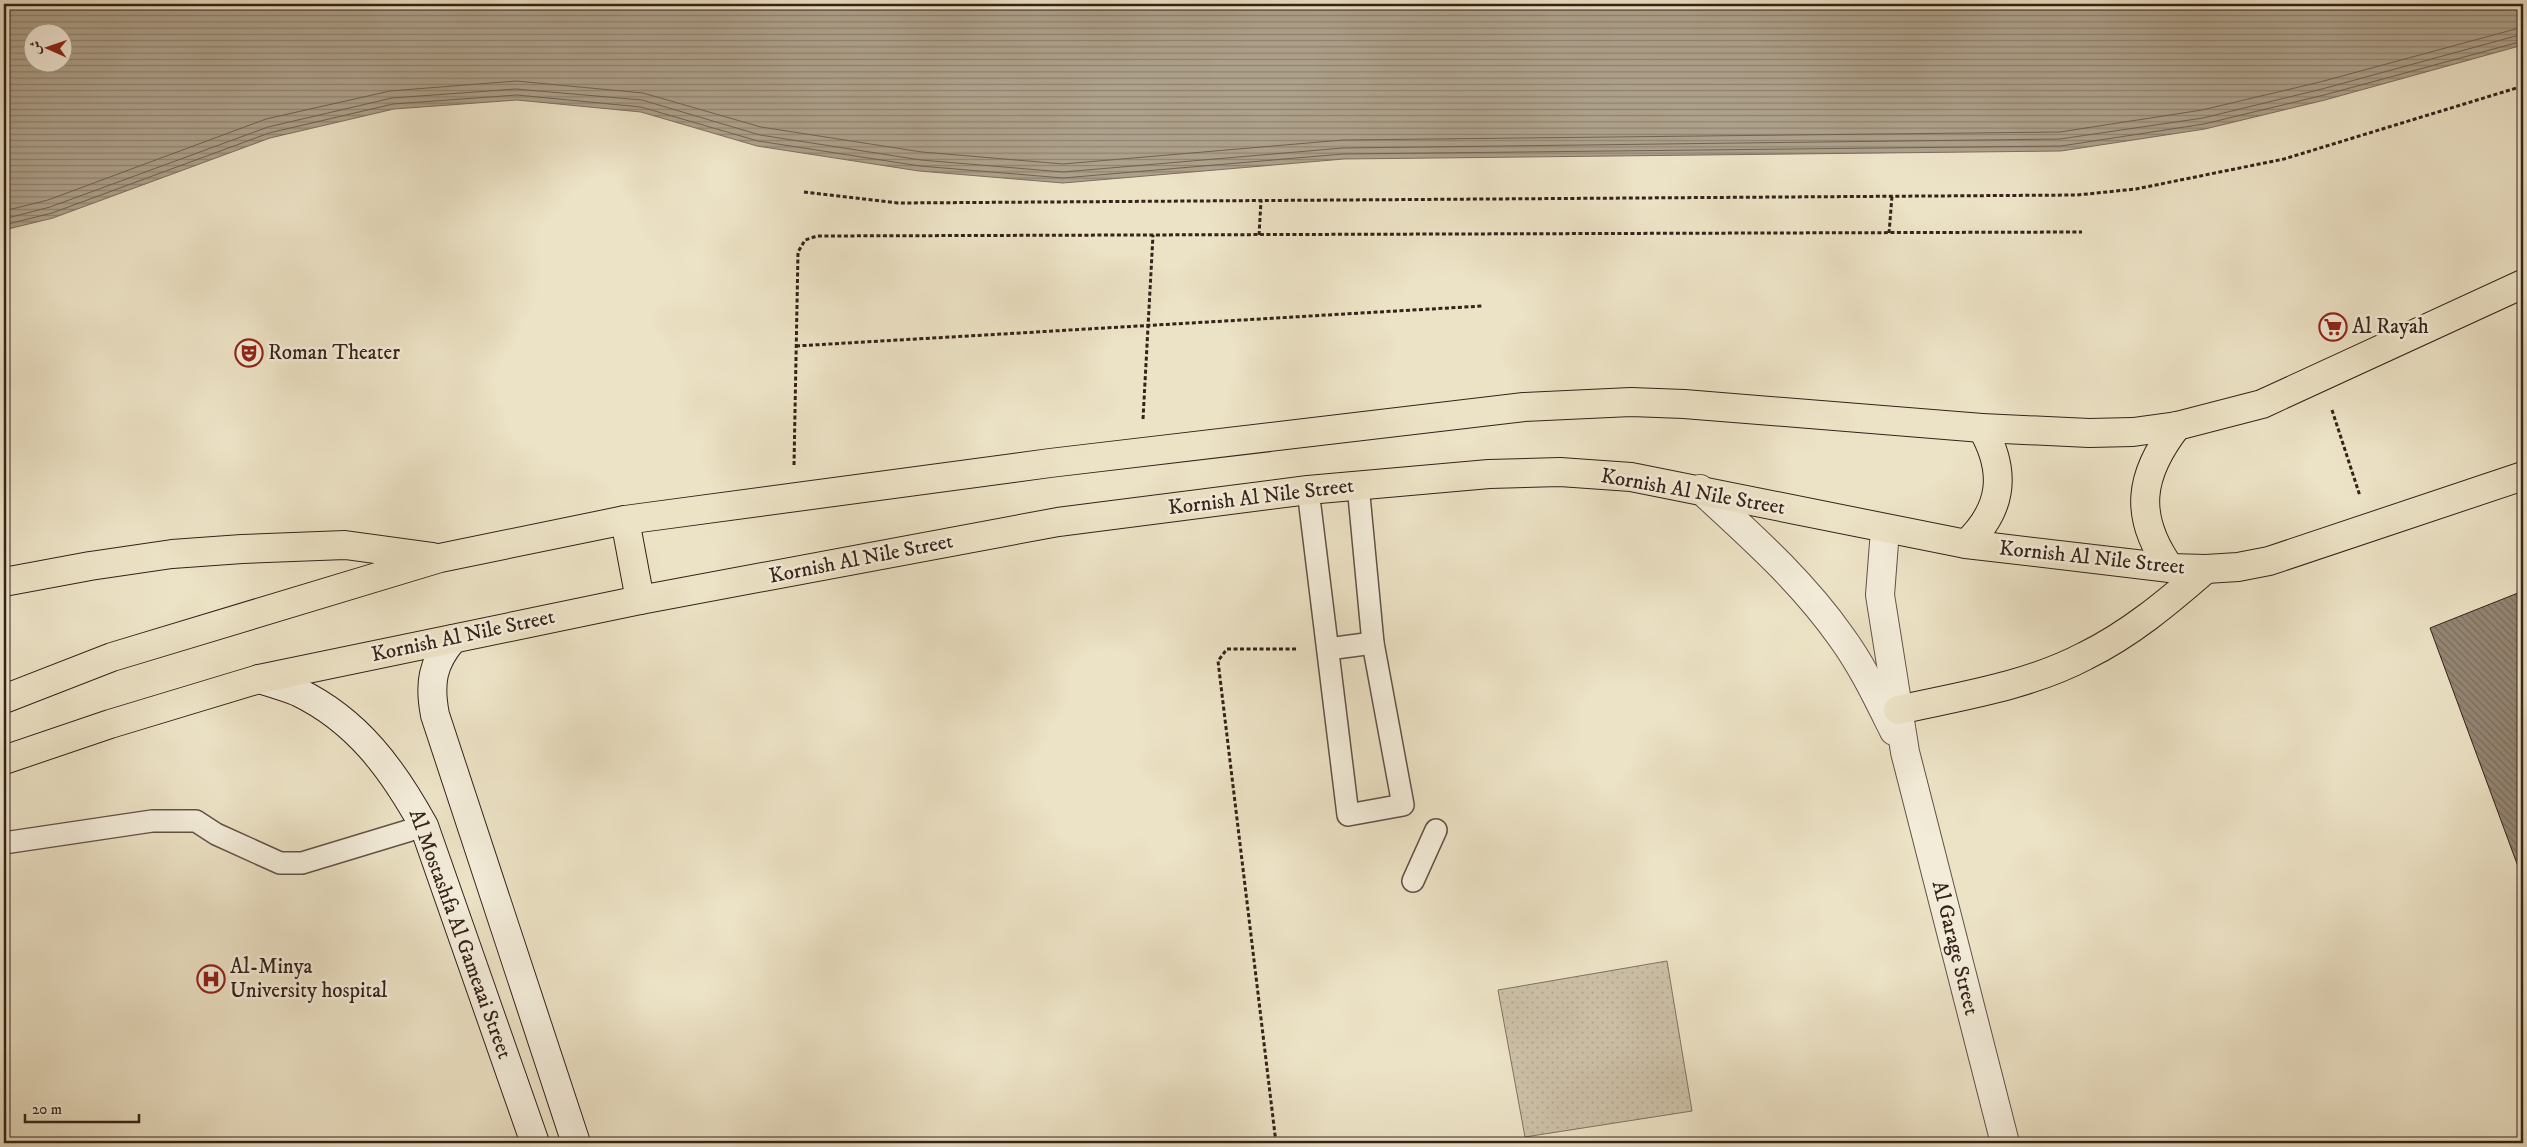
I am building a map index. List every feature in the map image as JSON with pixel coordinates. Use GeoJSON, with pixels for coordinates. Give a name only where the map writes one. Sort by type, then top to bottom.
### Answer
{"type":"FeatureCollection","features":[{"type":"Feature","properties":{"kind":"main road"},"geometry":{"type":"LineString","coordinates":[[4,699],[112,657],[440,558],[625,520],[1141,453],[1524,407],[1631,402],[1738,407],[1982,428],[2089,433],[2133,432],[2176,426],[2262,404],[2523,284]]}},
{"type":"Feature","properties":{"kind":"main road"},"geometry":{"type":"LineString","coordinates":[[2170,568],[2155,548],[2147,523],[2145,497],[2149,472],[2160,448],[2176,426]]}},
{"type":"Feature","properties":{"kind":"main road"},"geometry":{"type":"LineString","coordinates":[[1966,544],[1981,529],[1992,510],[1998,489],[1998,468],[1992,447],[1982,428]]}},
{"type":"Feature","properties":{"kind":"main road","name":"Kornish Al Nile Street"},"geometry":{"type":"LineString","coordinates":[[4,760],[110,724],[258,678],[640,600],[1058,522],[1308,490],[1489,474],[1560,472],[1631,477],[1700,489],[1885,530],[1966,544],[2170,568],[2206,569],[2238,567],[2269,561],[2523,476]]}},
{"type":"Feature","properties":{"kind":"main road","name":"Al Garage Street"},"geometry":{"type":"LineString","coordinates":[[1700,489],[1784,566],[1825,614],[1860,665],[1905,752]]}},
{"type":"Feature","properties":{"kind":"main road"},"geometry":{"type":"LineString","coordinates":[[625,520],[640,600]]}},
{"type":"Feature","properties":{"kind":"main road","name":"Al Garage Street"},"geometry":{"type":"LineString","coordinates":[[1885,530],[1880,595],[1905,752],[2005,1143]]}},
{"type":"Feature","properties":{"kind":"main road"},"geometry":{"type":"LineString","coordinates":[[4,582],[90,566],[172,554],[262,548],[346,545],[440,558]]}},
{"type":"Feature","properties":{"kind":"main road"},"geometry":{"type":"LineString","coordinates":[[1898,710],[2009,684],[2048,672],[2085,656],[2154,614],[2206,569]]}},
{"type":"Feature","properties":{"kind":"main road","name":"Al Mostashfa Al Gameaai Street"},"geometry":{"type":"LineString","coordinates":[[453,638],[440,653],[433,674],[431,695],[435,715],[576,1143]]}},
{"type":"Feature","properties":{"kind":"main road","name":"Al Mostashfa Al Gameaai Street"},"geometry":{"type":"LineString","coordinates":[[258,678],[298,692],[332,712],[369,744],[400,783],[424,826],[536,1143]]}},
{"type":"Feature","properties":{"kind":"lane"},"geometry":{"type":"LineString","coordinates":[[1308,490],[1348,815],[1403,805],[1373,643],[1358,485]]}},
{"type":"Feature","properties":{"kind":"lane"},"geometry":{"type":"LineString","coordinates":[[1328,648],[1373,643]]}},
{"type":"Feature","properties":{"kind":"lane"},"geometry":{"type":"LineString","coordinates":[[4,843],[152,821],[196,821],[216,834],[280,863],[302,863],[424,826]]}},
{"type":"Feature","properties":{"kind":"lane"},"geometry":{"type":"LineString","coordinates":[[1413,881],[1436,830]]}},
{"type":"Feature","properties":{"kind":"path"},"geometry":{"type":"LineString","coordinates":[[804,192],[898,203],[2077,195],[2136,189],[2284,160],[2523,86]]}},
{"type":"Feature","properties":{"kind":"path"},"geometry":{"type":"LineString","coordinates":[[1889,233],[1892,196]]}},
{"type":"Feature","properties":{"kind":"path"},"geometry":{"type":"LineString","coordinates":[[1259,235],[1261,201]]}},
{"type":"Feature","properties":{"kind":"path"},"geometry":{"type":"LineString","coordinates":[[793,498],[798,252],[804,240],[817,236],[2082,232]]}},
{"type":"Feature","properties":{"kind":"path"},"geometry":{"type":"LineString","coordinates":[[1141,453],[1153,235]]}},
{"type":"Feature","properties":{"kind":"path"},"geometry":{"type":"LineString","coordinates":[[796,346],[1482,306]]}},
{"type":"Feature","properties":{"kind":"path"},"geometry":{"type":"LineString","coordinates":[[2321,377],[2371,528]]}},
{"type":"Feature","properties":{"kind":"path"},"geometry":{"type":"LineString","coordinates":[[1276,1143],[1267,1086],[1218,661],[1227,649],[1328,648]]}},
{"type":"Feature","properties":{"kind":"shaded area"},"geometry":{"type":"Polygon","coordinates":[[[1667,961],[1692,1111],[1525,1137],[1498,990],[1667,961]]]}},
{"type":"Feature","properties":{"kind":"water"},"geometry":{"type":"Polygon","coordinates":[[[4,4],[2523,4],[2523,45],[2325,100],[2205,129],[2061,151],[1344,159],[1063,183],[919,171],[757,146],[641,112],[517,100],[394,109],[270,138],[53,218],[4,230],[4,4]]]}},
{"type":"Feature","properties":{"kind":"building"},"geometry":{"type":"Polygon","coordinates":[[[2523,591],[2523,880],[2430,628],[2523,591]]]}},
{"type":"Feature","properties":{"kind":"place","name":"Al Rayah"},"geometry":{"type":"Point","coordinates":[2333,327]}},
{"type":"Feature","properties":{"kind":"place","name":"Roman Theater"},"geometry":{"type":"Point","coordinates":[249,353]}},
{"type":"Feature","properties":{"kind":"place","name":"Al-Minya University hospital"},"geometry":{"type":"Point","coordinates":[211,979]}}]}
